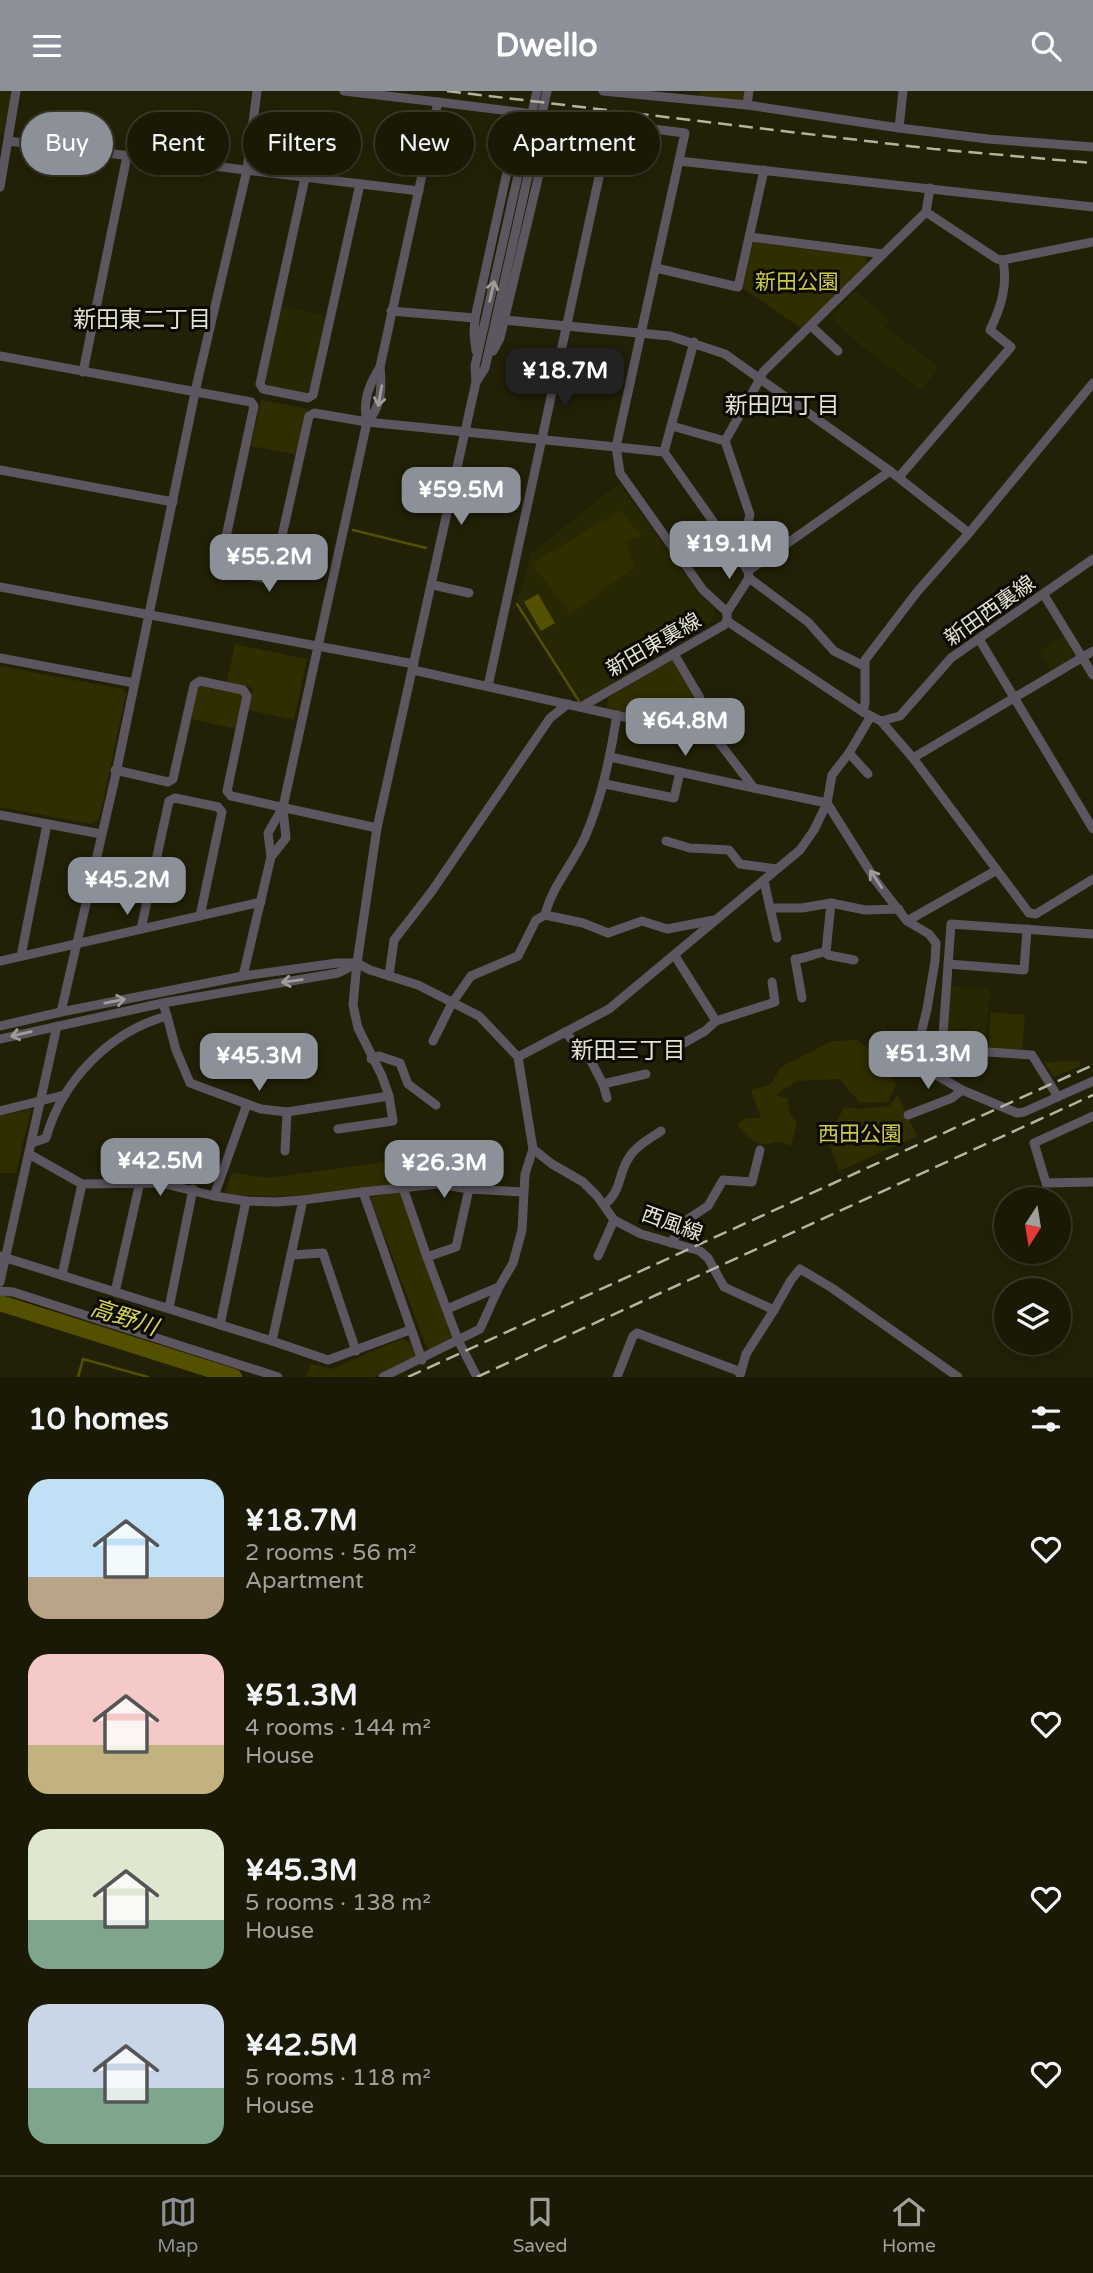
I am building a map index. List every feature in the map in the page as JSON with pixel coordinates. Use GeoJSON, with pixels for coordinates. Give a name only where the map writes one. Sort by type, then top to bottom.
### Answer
{"type":"FeatureCollection","features":[{"type":"Feature","properties":{"kind":"street"},"geometry":{"type":"LineString","coordinates":[[0,187],[16,91]]}},
{"type":"Feature","properties":{"kind":"street"},"geometry":{"type":"LineString","coordinates":[[254,112],[257,91]]}},
{"type":"Feature","properties":{"kind":"street"},"geometry":{"type":"LineString","coordinates":[[344,91],[513,112]]}},
{"type":"Feature","properties":{"kind":"street"},"geometry":{"type":"LineString","coordinates":[[476,382],[487,360],[537,91]]}},
{"type":"Feature","properties":{"kind":"street"},"geometry":{"type":"LineString","coordinates":[[477,357],[547,91]]}},
{"type":"Feature","properties":{"kind":"street"},"geometry":{"type":"LineString","coordinates":[[603,91],[696,96],[899,128],[988,139],[1093,147]]}},
{"type":"Feature","properties":{"kind":"street"},"geometry":{"type":"LineString","coordinates":[[747,105],[749,91]]}},
{"type":"Feature","properties":{"kind":"street"},"geometry":{"type":"LineString","coordinates":[[899,128],[903,91]]}},
{"type":"Feature","properties":{"kind":"street"},"geometry":{"type":"LineString","coordinates":[[271,857],[286,838],[283,807],[368,422],[377,412],[382,386],[380,367],[391,311],[438,102]]}},
{"type":"Feature","properties":{"kind":"street"},"geometry":{"type":"LineString","coordinates":[[660,129],[685,133],[616,447],[620,473],[703,590],[727,616],[867,714],[881,721],[913,758],[1029,913],[1036,914],[1093,879]]}},
{"type":"Feature","properties":{"kind":"street"},"geometry":{"type":"LineString","coordinates":[[8,141],[127,156],[83,372]]}},
{"type":"Feature","properties":{"kind":"street"},"geometry":{"type":"LineString","coordinates":[[679,161],[1093,207]]}},
{"type":"Feature","properties":{"kind":"street"},"geometry":{"type":"LineString","coordinates":[[656,268],[738,287],[764,170]]}},
{"type":"Feature","properties":{"kind":"street"},"geometry":{"type":"LineString","coordinates":[[61,1011],[246,175]]}},
{"type":"Feature","properties":{"kind":"street"},"geometry":{"type":"LineString","coordinates":[[283,175],[419,191]]}},
{"type":"Feature","properties":{"kind":"street"},"geometry":{"type":"LineString","coordinates":[[338,1129],[393,1121],[382,1076],[358,1028],[353,1005],[357,963],[377,828],[476,382],[475,318],[506,175]]}},
{"type":"Feature","properties":{"kind":"street"},"geometry":{"type":"LineString","coordinates":[[487,360],[500,338],[540,175]]}},
{"type":"Feature","properties":{"kind":"street"},"geometry":{"type":"LineString","coordinates":[[488,686],[600,175]]}},
{"type":"Feature","properties":{"kind":"street"},"geometry":{"type":"LineString","coordinates":[[305,178],[260,384],[263,389],[308,398],[313,394],[360,184]]}},
{"type":"Feature","properties":{"kind":"street"},"geometry":{"type":"LineString","coordinates":[[728,543],[747,525],[750,515],[725,441],[760,379],[926,212],[930,188]]}},
{"type":"Feature","properties":{"kind":"street"},"geometry":{"type":"LineString","coordinates":[[926,212],[1003,260],[1093,242]]}},
{"type":"Feature","properties":{"kind":"street"},"geometry":{"type":"LineString","coordinates":[[750,237],[883,254]]}},
{"type":"Feature","properties":{"kind":"street"},"geometry":{"type":"LineString","coordinates":[[899,477],[1011,347],[990,330],[1007,278],[1003,260]]}},
{"type":"Feature","properties":{"kind":"street"},"geometry":{"type":"LineString","coordinates":[[391,311],[475,318]]}},
{"type":"Feature","properties":{"kind":"street"},"geometry":{"type":"LineString","coordinates":[[505,320],[642,333],[694,342],[725,353],[899,477],[969,533]]}},
{"type":"Feature","properties":{"kind":"street"},"geometry":{"type":"LineString","coordinates":[[811,326],[838,351]]}},
{"type":"Feature","properties":{"kind":"street"},"geometry":{"type":"LineString","coordinates":[[664,452],[694,342]]}},
{"type":"Feature","properties":{"kind":"street"},"geometry":{"type":"LineString","coordinates":[[0,356],[251,402],[254,406],[220,565],[223,570],[267,579],[273,576],[309,416],[314,413],[466,433],[664,452],[748,575],[808,622],[834,650],[864,666]]}},
{"type":"Feature","properties":{"kind":"street"},"geometry":{"type":"LineString","coordinates":[[518,1057],[609,1009],[800,850],[814,830],[827,803],[832,775],[849,753],[867,714],[865,660],[917,592],[1093,383]]}},
{"type":"Feature","properties":{"kind":"street"},"geometry":{"type":"LineString","coordinates":[[672,426],[725,441]]}},
{"type":"Feature","properties":{"kind":"street"},"geometry":{"type":"LineString","coordinates":[[0,470],[173,502]]}},
{"type":"Feature","properties":{"kind":"street","name":"新田東裏線"},"geometry":{"type":"LineString","coordinates":[[581,707],[674,654],[727,616],[748,575],[890,471]]}},
{"type":"Feature","properties":{"kind":"street","name":"新田西裏線"},"geometry":{"type":"LineString","coordinates":[[881,721],[900,716],[951,658],[1093,559]]}},
{"type":"Feature","properties":{"kind":"street"},"geometry":{"type":"LineString","coordinates":[[433,585],[470,593]]}},
{"type":"Feature","properties":{"kind":"street"},"geometry":{"type":"LineString","coordinates":[[0,587],[317,646],[710,736],[718,741],[754,788]]}},
{"type":"Feature","properties":{"kind":"street"},"geometry":{"type":"LineString","coordinates":[[1044,595],[1093,675]]}},
{"type":"Feature","properties":{"kind":"street"},"geometry":{"type":"LineString","coordinates":[[979,639],[1093,829]]}},
{"type":"Feature","properties":{"kind":"street"},"geometry":{"type":"LineString","coordinates":[[913,758],[1093,651]]}},
{"type":"Feature","properties":{"kind":"street"},"geometry":{"type":"LineString","coordinates":[[674,654],[701,698],[693,732]]}},
{"type":"Feature","properties":{"kind":"street"},"geometry":{"type":"LineString","coordinates":[[0,658],[134,683]]}},
{"type":"Feature","properties":{"kind":"street"},"geometry":{"type":"LineString","coordinates":[[115,770],[168,782],[173,779],[194,685],[200,681],[243,690],[247,696],[227,791],[232,796],[377,828]]}},
{"type":"Feature","properties":{"kind":"street"},"geometry":{"type":"LineString","coordinates":[[389,976],[394,940],[432,891],[550,717],[568,704]]}},
{"type":"Feature","properties":{"kind":"street"},"geometry":{"type":"LineString","coordinates":[[545,915],[548,902],[585,838],[605,784],[617,715]]}},
{"type":"Feature","properties":{"kind":"street"},"geometry":{"type":"LineString","coordinates":[[849,753],[868,774]]}},
{"type":"Feature","properties":{"kind":"street"},"geometry":{"type":"LineString","coordinates":[[610,757],[827,803],[876,881],[907,922],[929,934],[936,943],[929,997],[918,1042],[917,1059],[921,1066],[962,1090],[1017,1113],[1093,1081]]}},
{"type":"Feature","properties":{"kind":"street"},"geometry":{"type":"LineString","coordinates":[[605,784],[674,798],[680,772]]}},
{"type":"Feature","properties":{"kind":"street"},"geometry":{"type":"LineString","coordinates":[[141,929],[169,801],[175,797],[218,807],[222,812],[200,916]]}},
{"type":"Feature","properties":{"kind":"street"},"geometry":{"type":"LineString","coordinates":[[243,976],[271,857],[268,833],[283,807]]}},
{"type":"Feature","properties":{"kind":"street"},"geometry":{"type":"LineString","coordinates":[[0,815],[101,834]]}},
{"type":"Feature","properties":{"kind":"street"},"geometry":{"type":"LineString","coordinates":[[21,956],[47,824]]}},
{"type":"Feature","properties":{"kind":"street"},"geometry":{"type":"LineString","coordinates":[[666,841],[690,848],[729,850],[740,864],[777,869]]}},
{"type":"Feature","properties":{"kind":"street"},"geometry":{"type":"LineString","coordinates":[[907,922],[997,870]]}},
{"type":"Feature","properties":{"kind":"street"},"geometry":{"type":"LineString","coordinates":[[764,881],[777,938]]}},
{"type":"Feature","properties":{"kind":"street"},"geometry":{"type":"LineString","coordinates":[[0,961],[261,902]]}},
{"type":"Feature","properties":{"kind":"street"},"geometry":{"type":"LineString","coordinates":[[770,908],[831,904],[865,910],[899,909]]}},
{"type":"Feature","properties":{"kind":"street"},"geometry":{"type":"LineString","coordinates":[[826,952],[831,904]]}},
{"type":"Feature","properties":{"kind":"street"},"geometry":{"type":"LineString","coordinates":[[433,1041],[452,1003],[471,976],[518,956],[536,920],[545,915],[583,922],[608,933],[642,921],[667,929],[717,919]]}},
{"type":"Feature","properties":{"kind":"street"},"geometry":{"type":"LineString","coordinates":[[1058,1097],[1032,1055],[942,1049],[951,924],[1093,934]]}},
{"type":"Feature","properties":{"kind":"street"},"geometry":{"type":"LineString","coordinates":[[948,964],[1024,970],[1027,929]]}},
{"type":"Feature","properties":{"kind":"street"},"geometry":{"type":"LineString","coordinates":[[802,997],[795,959],[806,959],[815,953],[826,952],[828,955],[853,960]]}},
{"type":"Feature","properties":{"kind":"street"},"geometry":{"type":"LineString","coordinates":[[675,956],[716,1021]]}},
{"type":"Feature","properties":{"kind":"street"},"geometry":{"type":"LineString","coordinates":[[0,1026],[61,1011],[243,976],[337,963],[357,963],[418,985],[479,1016],[518,1057],[533,1149],[525,1174],[522,1230],[513,1263],[480,1329],[383,1377]]}},
{"type":"Feature","properties":{"kind":"street"},"geometry":{"type":"LineString","coordinates":[[0,1039],[163,1003],[338,974],[357,963]]}},
{"type":"Feature","properties":{"kind":"street"},"geometry":{"type":"LineString","coordinates":[[682,1044],[705,1031],[716,1021],[775,1002],[772,982]]}},
{"type":"Feature","properties":{"kind":"street"},"geometry":{"type":"LineString","coordinates":[[163,1003],[190,1083],[261,1109],[287,1112],[389,1096]]}},
{"type":"Feature","properties":{"kind":"street"},"geometry":{"type":"LineString","coordinates":[[32,1143],[46,1138],[50,1122],[64,1095],[83,1071],[116,1038],[147,1022],[167,1016]]}},
{"type":"Feature","properties":{"kind":"street"},"geometry":{"type":"LineString","coordinates":[[0,1282],[3,1257],[58,1026]]}},
{"type":"Feature","properties":{"kind":"street"},"geometry":{"type":"LineString","coordinates":[[565,1032],[592,1061],[604,1084],[607,1098]]}},
{"type":"Feature","properties":{"kind":"street"},"geometry":{"type":"LineString","coordinates":[[372,1059],[379,1056],[400,1063],[408,1084],[436,1105]]}},
{"type":"Feature","properties":{"kind":"street"},"geometry":{"type":"LineString","coordinates":[[604,1084],[646,1074]]}},
{"type":"Feature","properties":{"kind":"street"},"geometry":{"type":"LineString","coordinates":[[908,1115],[952,1098],[962,1090]]}},
{"type":"Feature","properties":{"kind":"street"},"geometry":{"type":"LineString","coordinates":[[0,1111],[64,1095]]}},
{"type":"Feature","properties":{"kind":"street"},"geometry":{"type":"LineString","coordinates":[[214,1196],[247,1104]]}},
{"type":"Feature","properties":{"kind":"street"},"geometry":{"type":"LineString","coordinates":[[285,1151],[287,1112]]}},
{"type":"Feature","properties":{"kind":"street"},"geometry":{"type":"LineString","coordinates":[[1093,1116],[1034,1143],[1046,1183],[1093,1182]]}},
{"type":"Feature","properties":{"kind":"street"},"geometry":{"type":"LineString","coordinates":[[604,1205],[616,1193],[626,1161],[632,1152],[661,1131]]}},
{"type":"Feature","properties":{"kind":"street","name":"西風線"},"geometry":{"type":"LineString","coordinates":[[533,1149],[583,1182],[614,1220],[641,1234],[700,1251],[708,1258],[724,1287],[774,1310]]}},
{"type":"Feature","properties":{"kind":"street"},"geometry":{"type":"LineString","coordinates":[[671,1243],[685,1221],[708,1206],[723,1180],[752,1182],[760,1150]]}},
{"type":"Feature","properties":{"kind":"street"},"geometry":{"type":"LineString","coordinates":[[29,1154],[82,1184],[161,1183],[246,1201],[303,1200],[438,1184],[523,1192]]}},
{"type":"Feature","properties":{"kind":"street"},"geometry":{"type":"LineString","coordinates":[[115,1292],[139,1182]]}},
{"type":"Feature","properties":{"kind":"street"},"geometry":{"type":"LineString","coordinates":[[62,1275],[82,1184]]}},
{"type":"Feature","properties":{"kind":"street"},"geometry":{"type":"LineString","coordinates":[[403,1188],[458,1340],[477,1377]]}},
{"type":"Feature","properties":{"kind":"street"},"geometry":{"type":"LineString","coordinates":[[169,1308],[193,1189]]}},
{"type":"Feature","properties":{"kind":"street"},"geometry":{"type":"LineString","coordinates":[[427,1257],[456,1247],[469,1189]]}},
{"type":"Feature","properties":{"kind":"street"},"geometry":{"type":"LineString","coordinates":[[363,1192],[422,1360]]}},
{"type":"Feature","properties":{"kind":"street"},"geometry":{"type":"LineString","coordinates":[[272,1341],[303,1200]]}},
{"type":"Feature","properties":{"kind":"street"},"geometry":{"type":"LineString","coordinates":[[220,1325],[246,1201]]}},
{"type":"Feature","properties":{"kind":"street"},"geometry":{"type":"LineString","coordinates":[[598,1256],[614,1220]]}},
{"type":"Feature","properties":{"kind":"street"},"geometry":{"type":"LineString","coordinates":[[292,1255],[323,1252],[356,1351]]}},
{"type":"Feature","properties":{"kind":"street"},"geometry":{"type":"LineString","coordinates":[[3,1257],[328,1360],[411,1330]]}},
{"type":"Feature","properties":{"kind":"street"},"geometry":{"type":"LineString","coordinates":[[617,1377],[633,1336],[637,1333],[740,1374],[746,1354],[764,1330],[791,1280],[800,1269],[832,1288],[955,1376]]}},
{"type":"Feature","properties":{"kind":"street"},"geometry":{"type":"LineString","coordinates":[[447,1309],[499,1287]]}},
{"type":"Feature","properties":{"kind":"street"},"geometry":{"type":"LineString","coordinates":[[0,1291],[13,1292],[278,1377]]}},
{"type":"Feature","properties":{"kind":"shaded area"},"geometry":{"type":"Polygon","coordinates":[[[0,91],[11,91],[5,135],[0,134],[0,91]]]}},
{"type":"Feature","properties":{"kind":"shaded area"},"geometry":{"type":"Polygon","coordinates":[[[855,291],[890,321],[885,327],[939,367],[922,390],[864,348],[831,317],[855,291]]]}},
{"type":"Feature","properties":{"kind":"shaded area"},"geometry":{"type":"Polygon","coordinates":[[[281,306],[327,316],[311,389],[305,394],[269,386],[265,380],[281,306]]]}},
{"type":"Feature","properties":{"kind":"shaded area"},"geometry":{"type":"Polygon","coordinates":[[[619,483],[701,597],[716,608],[712,621],[583,702],[518,600],[531,554],[619,483]]]}},
{"type":"Feature","properties":{"kind":"shaded area"},"geometry":{"type":"Polygon","coordinates":[[[538,594],[555,623],[541,631],[524,602],[538,594]]]}},
{"type":"Feature","properties":{"kind":"shaded area"},"geometry":{"type":"Polygon","coordinates":[[[1064,635],[1076,655],[1051,672],[1039,651],[1064,635]]]}},
{"type":"Feature","properties":{"kind":"shaded area"},"geometry":{"type":"Polygon","coordinates":[[[949,986],[990,989],[985,1050],[948,1047],[944,1041],[949,986]]]}},
{"type":"Feature","properties":{"kind":"green space"},"geometry":{"type":"Polygon","coordinates":[[[700,91],[745,91],[744,101],[699,96],[700,91]]]}},
{"type":"Feature","properties":{"kind":"green space","name":"新田公園"},"geometry":{"type":"Polygon","coordinates":[[[753,242],[865,256],[868,266],[802,329],[743,288],[753,242]]]}},
{"type":"Feature","properties":{"kind":"green space"},"geometry":{"type":"Polygon","coordinates":[[[261,400],[308,409],[298,455],[251,446],[261,400]]]}},
{"type":"Feature","properties":{"kind":"green space"},"geometry":{"type":"Polygon","coordinates":[[[620,510],[641,536],[625,542],[635,568],[570,613],[532,564],[620,510]]]}},
{"type":"Feature","properties":{"kind":"green space"},"geometry":{"type":"Polygon","coordinates":[[[235,644],[307,659],[294,720],[248,710],[253,688],[227,682],[235,644]]]}},
{"type":"Feature","properties":{"kind":"green space"},"geometry":{"type":"Polygon","coordinates":[[[673,659],[699,699],[692,727],[607,708],[608,698],[673,659]]]}},
{"type":"Feature","properties":{"kind":"green space"},"geometry":{"type":"Polygon","coordinates":[[[0,666],[122,689],[126,694],[99,819],[91,824],[0,807],[0,666]]]}},
{"type":"Feature","properties":{"kind":"green space"},"geometry":{"type":"Polygon","coordinates":[[[201,686],[239,692],[244,698],[237,729],[191,719],[197,690],[201,686]]]}},
{"type":"Feature","properties":{"kind":"green space"},"geometry":{"type":"Polygon","coordinates":[[[991,1012],[1025,1015],[1022,1053],[988,1050],[991,1012]]]}},
{"type":"Feature","properties":{"kind":"green space"},"geometry":{"type":"Polygon","coordinates":[[[857,1040],[880,1058],[896,1085],[888,1102],[860,1103],[839,1079],[797,1081],[776,1095],[788,1099],[790,1115],[797,1122],[791,1146],[778,1142],[757,1143],[737,1125],[744,1118],[761,1118],[751,1090],[770,1085],[781,1067],[832,1041],[857,1040]]]}},
{"type":"Feature","properties":{"kind":"green space"},"geometry":{"type":"Polygon","coordinates":[[[1079,1061],[1080,1066],[1054,1077],[1044,1062],[1079,1061]]]}},
{"type":"Feature","properties":{"kind":"green space","name":"西田公園"},"geometry":{"type":"Polygon","coordinates":[[[898,1095],[917,1136],[839,1171],[828,1141],[844,1107],[861,1109],[889,1106],[898,1095]]]}},
{"type":"Feature","properties":{"kind":"green space"},"geometry":{"type":"Polygon","coordinates":[[[31,1109],[16,1173],[0,1173],[0,1116],[31,1109]]]}},
{"type":"Feature","properties":{"kind":"green space"},"geometry":{"type":"Polygon","coordinates":[[[405,1159],[405,1165],[427,1162],[430,1169],[450,1168],[450,1176],[310,1195],[253,1196],[225,1193],[232,1173],[269,1178],[405,1159]]]}},
{"type":"Feature","properties":{"kind":"green space"},"geometry":{"type":"Polygon","coordinates":[[[400,1192],[452,1338],[428,1351],[370,1197],[400,1192]]]}},
{"type":"Feature","properties":{"kind":"green space"},"geometry":{"type":"Polygon","coordinates":[[[401,1339],[410,1342],[416,1356],[375,1377],[306,1377],[311,1364],[332,1369],[401,1339]]]}},
{"type":"Feature","properties":{"kind":"waterway"},"geometry":{"type":"LineString","coordinates":[[353,530],[426,548]]}},
{"type":"Feature","properties":{"kind":"waterway"},"geometry":{"type":"LineString","coordinates":[[517,604],[579,701]]}},
{"type":"Feature","properties":{"kind":"waterway","name":"高野川"},"geometry":{"type":"LineString","coordinates":[[0,1303],[234,1377]]}},
{"type":"Feature","properties":{"kind":"waterway"},"geometry":{"type":"LineString","coordinates":[[78,1377],[83,1359],[148,1377]]}},
{"type":"Feature","properties":{"kind":"railway"},"geometry":{"type":"LineString","coordinates":[[447,91],[934,149],[1093,163]]}},
{"type":"Feature","properties":{"kind":"railway"},"geometry":{"type":"LineString","coordinates":[[408,1377],[1093,1065]]}},
{"type":"Feature","properties":{"kind":"railway"},"geometry":{"type":"LineString","coordinates":[[477,1377],[1093,1095]]}},
{"type":"Feature","properties":{"kind":"district","name":"新田東二丁目"},"geometry":{"type":"Point","coordinates":[142,320]}},
{"type":"Feature","properties":{"kind":"district","name":"新田四丁目"},"geometry":{"type":"Point","coordinates":[782,406]}},
{"type":"Feature","properties":{"kind":"district","name":"新田三丁目"},"geometry":{"type":"Point","coordinates":[628,1051]}}]}
